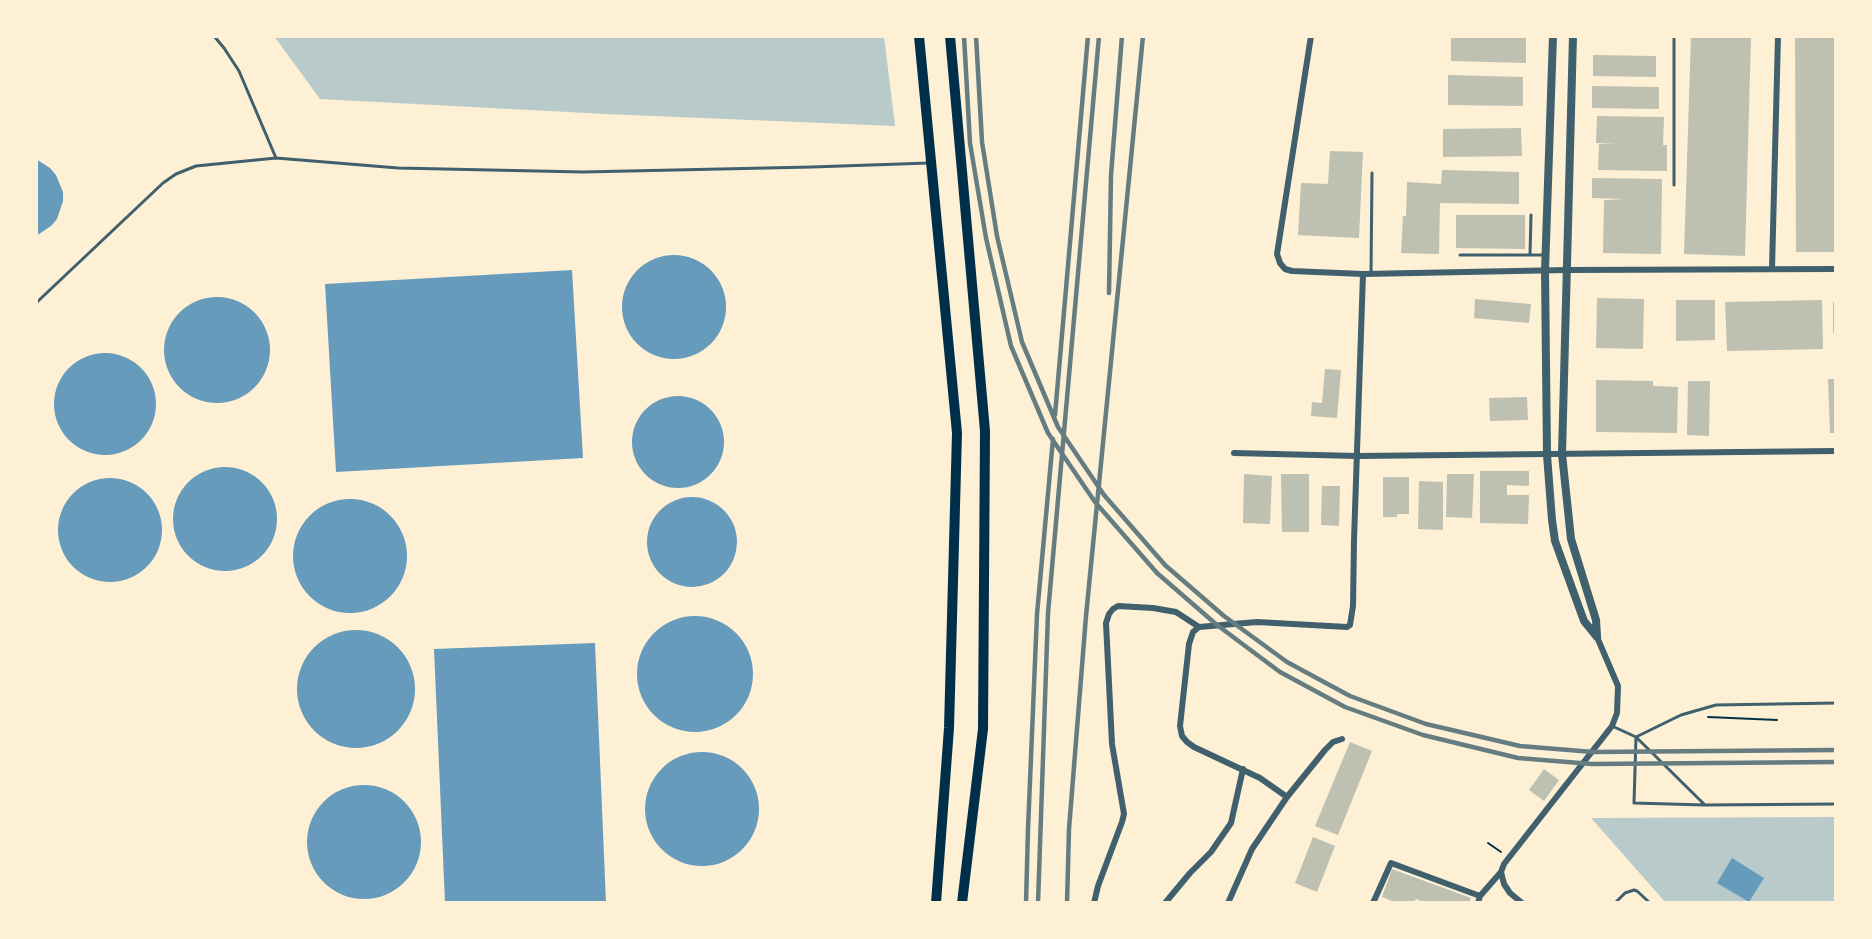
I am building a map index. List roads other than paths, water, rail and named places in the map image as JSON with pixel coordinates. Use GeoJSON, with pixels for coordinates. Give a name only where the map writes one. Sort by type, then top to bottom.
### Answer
{"type":"FeatureCollection","features":[{"type":"Feature","properties":{"kind":"highway"},"geometry":{"type":"LineString","coordinates":[[919,36],[957,433],[949,729],[936,903]]}},
{"type":"Feature","properties":{"kind":"highway"},"geometry":{"type":"LineString","coordinates":[[950,36],[985,432],[983,729],[962,903]]}},
{"type":"Feature","properties":{"kind":"street"},"geometry":{"type":"LineString","coordinates":[[1311,36],[1277,254],[1280,263],[1285,268],[1292,271],[1363,274],[1568,270],[1836,269]]}},
{"type":"Feature","properties":{"kind":"street"},"geometry":{"type":"LineString","coordinates":[[1373,903],[1391,862],[1479,899],[1501,872],[1509,857],[1612,726],[1618,704],[1618,686],[1597,637],[1584,621],[1555,541],[1552,520],[1547,455],[1545,271],[1553,36]]}},
{"type":"Feature","properties":{"kind":"street"},"geometry":{"type":"LineString","coordinates":[[1574,36],[1562,454],[1571,539],[1596,620],[1597,637]]}},
{"type":"Feature","properties":{"kind":"street"},"geometry":{"type":"LineString","coordinates":[[1772,269],[1778,36]]}},
{"type":"Feature","properties":{"kind":"street"},"geometry":{"type":"LineString","coordinates":[[1287,797],[1260,778],[1194,747],[1182,736],[1180,726],[1189,644],[1193,632],[1199,627],[1257,622],[1347,627],[1350,625],[1353,606],[1363,274]]}},
{"type":"Feature","properties":{"kind":"street"},"geometry":{"type":"LineString","coordinates":[[1233,453],[1357,456],[1836,451]]}},
{"type":"Feature","properties":{"kind":"street"},"geometry":{"type":"LineString","coordinates":[[1094,903],[1124,814],[1112,744],[1106,623],[1109,614],[1118,606],[1153,608],[1176,612],[1199,627]]}},
{"type":"Feature","properties":{"kind":"street"},"geometry":{"type":"LineString","coordinates":[[1228,903],[1252,849],[1287,797],[1325,750],[1333,742],[1342,739]]}},
{"type":"Feature","properties":{"kind":"street"},"geometry":{"type":"LineString","coordinates":[[1165,903],[1211,852],[1231,823],[1243,769]]}},
{"type":"Feature","properties":{"kind":"street"},"geometry":{"type":"LineString","coordinates":[[1501,872],[1504,884],[1510,893],[1522,903]]}},
{"type":"Feature","properties":{"kind":"lane"},"geometry":{"type":"LineString","coordinates":[[214,36],[238,71],[276,158]]}},
{"type":"Feature","properties":{"kind":"lane"},"geometry":{"type":"LineString","coordinates":[[1674,36],[1674,185]]}},
{"type":"Feature","properties":{"kind":"lane"},"geometry":{"type":"LineString","coordinates":[[36,303],[163,183],[176,174],[196,166],[276,158],[398,168],[583,172],[812,168],[931,163]]}},
{"type":"Feature","properties":{"kind":"lane"},"geometry":{"type":"LineString","coordinates":[[1371,173],[1371,274]]}},
{"type":"Feature","properties":{"kind":"lane"},"geometry":{"type":"LineString","coordinates":[[1530,255],[1531,214]]}},
{"type":"Feature","properties":{"kind":"lane"},"geometry":{"type":"LineString","coordinates":[[1460,255],[1546,255]]}},
{"type":"Feature","properties":{"kind":"lane"},"geometry":{"type":"LineString","coordinates":[[1636,737],[1681,715],[1716,705],[1836,703]]}},
{"type":"Feature","properties":{"kind":"lane"},"geometry":{"type":"LineString","coordinates":[[1612,726],[1636,737],[1705,805]]}},
{"type":"Feature","properties":{"kind":"lane"},"geometry":{"type":"LineString","coordinates":[[1636,737],[1634,803],[1836,804]]}},
{"type":"Feature","properties":{"kind":"lane"},"geometry":{"type":"LineString","coordinates":[[1615,903],[1625,893],[1634,890],[1650,903]]}},
{"type":"Feature","properties":{"kind":"water"},"geometry":{"type":"Polygon","coordinates":[[[36,159],[56,175],[63,192],[63,201],[57,219],[36,236],[36,159]]]}},
{"type":"Feature","properties":{"kind":"water"},"geometry":{"type":"Polygon","coordinates":[[[674,255],[694,259],[711,270],[722,287],[726,307],[722,327],[711,344],[694,355],[674,359],[654,355],[637,344],[626,327],[622,307],[626,287],[637,270],[654,259],[674,255]]]}},
{"type":"Feature","properties":{"kind":"water"},"geometry":{"type":"Polygon","coordinates":[[[572,270],[583,458],[336,472],[325,284],[572,270]]]}},
{"type":"Feature","properties":{"kind":"water"},"geometry":{"type":"Polygon","coordinates":[[[217,297],[237,301],[254,313],[266,330],[270,350],[266,370],[254,387],[237,399],[217,403],[197,399],[180,387],[168,370],[164,350],[168,330],[180,313],[197,301],[217,297]]]}},
{"type":"Feature","properties":{"kind":"water"},"geometry":{"type":"Polygon","coordinates":[[[105,353],[125,357],[141,368],[152,384],[156,404],[152,424],[141,440],[125,451],[105,455],[85,451],[69,440],[58,424],[54,404],[58,384],[69,368],[85,357],[105,353]]]}},
{"type":"Feature","properties":{"kind":"water"},"geometry":{"type":"Polygon","coordinates":[[[669,396],[687,396],[704,403],[717,416],[724,433],[724,451],[717,468],[704,481],[687,488],[669,488],[652,481],[639,468],[632,451],[632,433],[639,416],[652,403],[669,396]]]}},
{"type":"Feature","properties":{"kind":"water"},"geometry":{"type":"Polygon","coordinates":[[[225,467],[245,471],[262,482],[273,499],[277,519],[273,539],[262,556],[245,567],[225,571],[205,567],[188,556],[177,539],[173,519],[177,499],[188,482],[205,471],[225,467]]]}},
{"type":"Feature","properties":{"kind":"water"},"geometry":{"type":"Polygon","coordinates":[[[110,478],[130,482],[147,493],[158,510],[162,530],[158,550],[147,567],[130,578],[110,582],[90,578],[73,567],[62,550],[58,530],[62,510],[73,493],[90,482],[110,478]]]}},
{"type":"Feature","properties":{"kind":"water"},"geometry":{"type":"Polygon","coordinates":[[[683,497],[701,497],[717,504],[730,517],[737,533],[737,551],[730,567],[717,580],[701,587],[683,587],[667,580],[654,567],[647,551],[647,533],[654,517],[667,504],[683,497]]]}},
{"type":"Feature","properties":{"kind":"water"},"geometry":{"type":"Polygon","coordinates":[[[350,499],[372,503],[391,515],[403,534],[407,556],[403,578],[391,597],[372,609],[350,613],[328,609],[309,597],[297,578],[293,556],[297,534],[309,515],[328,503],[350,499]]]}},
{"type":"Feature","properties":{"kind":"water"},"geometry":{"type":"Polygon","coordinates":[[[695,616],[717,620],[736,633],[749,652],[753,674],[749,696],[736,715],[717,728],[695,732],[673,728],[654,715],[641,696],[637,674],[641,652],[654,633],[673,620],[695,616]]]}},
{"type":"Feature","properties":{"kind":"water"},"geometry":{"type":"Polygon","coordinates":[[[356,630],[378,635],[398,647],[410,667],[415,689],[410,711],[398,731],[378,743],[356,748],[334,743],[314,731],[302,711],[297,689],[302,667],[314,647],[334,635],[356,630]]]}},
{"type":"Feature","properties":{"kind":"water"},"geometry":{"type":"Polygon","coordinates":[[[595,643],[606,903],[445,903],[434,649],[595,643]]]}},
{"type":"Feature","properties":{"kind":"water"},"geometry":{"type":"Polygon","coordinates":[[[702,752],[724,756],[734,761],[750,777],[755,787],[759,809],[755,831],[750,841],[734,857],[724,862],[702,866],[680,862],[670,857],[654,841],[649,831],[645,809],[649,787],[654,777],[670,761],[680,756],[702,752]]]}},
{"type":"Feature","properties":{"kind":"water"},"geometry":{"type":"Polygon","coordinates":[[[364,785],[386,789],[396,794],[412,810],[417,820],[421,842],[417,864],[412,874],[396,890],[386,895],[364,899],[342,895],[332,890],[316,874],[311,864],[307,842],[311,820],[316,810],[332,794],[342,789],[364,785]]]}},
{"type":"Feature","properties":{"kind":"water"},"geometry":{"type":"Polygon","coordinates":[[[1732,858],[1764,878],[1749,902],[1717,883],[1732,858]]]}},
{"type":"Feature","properties":{"kind":"railway"},"geometry":{"type":"LineString","coordinates":[[964,36],[970,143],[986,238],[1011,346],[1048,433],[1095,502],[1157,573],[1217,625],[1280,672],[1345,707],[1423,735],[1518,758],[1592,764],[1836,762]]}},
{"type":"Feature","properties":{"kind":"railway"},"geometry":{"type":"LineString","coordinates":[[976,36],[982,142],[997,236],[1022,342],[1058,427],[1104,495],[1165,565],[1224,616],[1287,662],[1350,696],[1426,724],[1520,746],[1593,752],[1836,750]]}},
{"type":"Feature","properties":{"kind":"railway"},"geometry":{"type":"LineString","coordinates":[[1055,415],[1088,36]]}},
{"type":"Feature","properties":{"kind":"railway"},"geometry":{"type":"LineString","coordinates":[[1038,903],[1048,613],[1099,36]]}},
{"type":"Feature","properties":{"kind":"railway"},"geometry":{"type":"LineString","coordinates":[[1109,293],[1111,175],[1122,36]]}},
{"type":"Feature","properties":{"kind":"railway"},"geometry":{"type":"LineString","coordinates":[[1067,903],[1069,829],[1086,616],[1143,36]]}},
{"type":"Feature","properties":{"kind":"railway"},"geometry":{"type":"LineString","coordinates":[[1026,903],[1037,614],[1053,439]]}}]}
